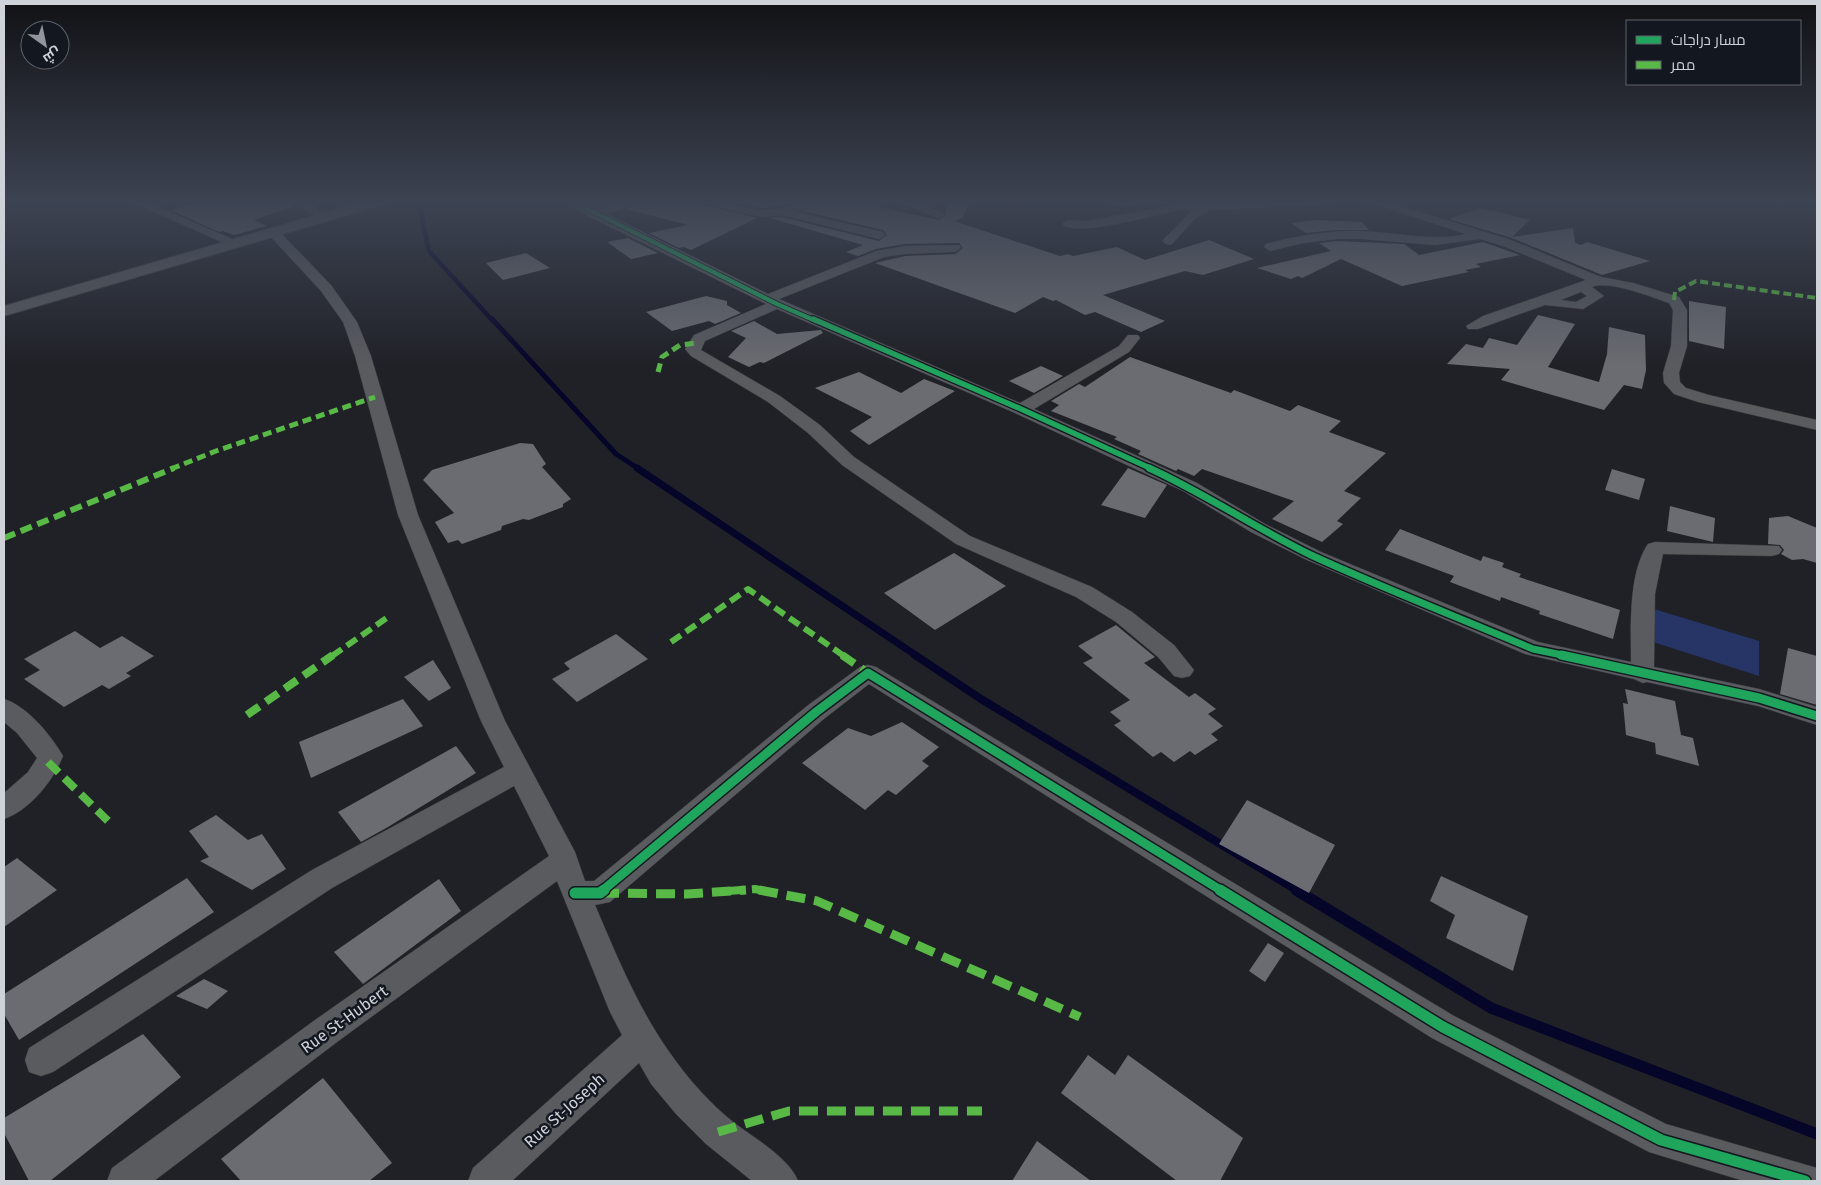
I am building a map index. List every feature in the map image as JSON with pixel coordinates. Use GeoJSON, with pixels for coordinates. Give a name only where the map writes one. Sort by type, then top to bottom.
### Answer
{"type":"FeatureCollection","features":[{"type":"Feature","properties":{"kind":"street"},"geometry":{"type":"LineString","coordinates":[[4,311],[190,256]]}},
{"type":"Feature","properties":{"kind":"street"},"geometry":{"type":"LineString","coordinates":[[296,256],[326,288],[350,322],[364,356],[408,515],[493,721],[565,860],[576,893],[626,1012],[641,1040],[662,1072],[688,1102],[718,1132],[780,1181]]}},
{"type":"Feature","properties":{"kind":"street"},"geometry":{"type":"LineString","coordinates":[[681,256],[772,301],[1021,409],[1190,487],[1258,528],[1314,556],[1534,650],[1643,675],[1758,698],[1817,716]]}},
{"type":"Feature","properties":{"kind":"street"},"geometry":{"type":"LineString","coordinates":[[876,256],[772,301],[699,338],[694,348],[696,353],[774,399],[814,429],[848,461],[963,540],[1084,592],[1124,617],[1166,651],[1182,670]]}},
{"type":"Feature","properties":{"kind":"street"},"geometry":{"type":"LineString","coordinates":[[1535,256],[1596,280],[1628,286],[1674,300],[1680,310],[1679,346],[1671,373],[1672,383],[1680,391],[1726,404],[1817,425]]}},
{"type":"Feature","properties":{"kind":"street"},"geometry":{"type":"LineString","coordinates":[[1473,326],[1500,314],[1546,302],[1596,280]]}},
{"type":"Feature","properties":{"kind":"street"},"geometry":{"type":"LineString","coordinates":[[1021,409],[1124,349],[1133,338]]}},
{"type":"Feature","properties":{"kind":"street"},"geometry":{"type":"LineString","coordinates":[[1643,675],[1643,596],[1648,567],[1655,548],[1772,550]]}},
{"type":"Feature","properties":{"kind":"street"},"geometry":{"type":"LineString","coordinates":[[576,893],[600,893],[816,712],[868,673],[1443,1027],[1661,1140],[1805,1181]]}},
{"type":"Feature","properties":{"kind":"street"},"geometry":{"type":"LineString","coordinates":[[4,708],[26,727],[50,756],[46,769],[39,778],[4,808]]}},
{"type":"Feature","properties":{"kind":"street"},"geometry":{"type":"LineString","coordinates":[[41,1060],[322,879],[518,772]]}},
{"type":"Feature","properties":{"kind":"street","name":"Rue St-Hubert"},"geometry":{"type":"LineString","coordinates":[[125,1181],[326,1031],[565,860]]}},
{"type":"Feature","properties":{"kind":"street","name":"Rue St-Joseph"},"geometry":{"type":"LineString","coordinates":[[486,1181],[641,1040]]}},
{"type":"Feature","properties":{"kind":"shaded area"},"geometry":{"type":"Polygon","coordinates":[[[1654,609],[1759,641],[1759,676],[1650,641],[1654,609]]]}},
{"type":"Feature","properties":{"kind":"building"},"geometry":{"type":"Polygon","coordinates":[[[513,256],[531,256],[550,268],[503,280],[486,263],[513,256]]]}},
{"type":"Feature","properties":{"kind":"building"},"geometry":{"type":"Polygon","coordinates":[[[627,256],[643,256],[631,259],[627,256]]]}},
{"type":"Feature","properties":{"kind":"building"},"geometry":{"type":"Polygon","coordinates":[[[904,256],[1137,256],[1145,260],[1157,256],[1248,256],[1254,259],[1203,275],[1185,271],[1103,295],[1165,321],[1141,332],[1095,312],[1085,315],[1056,300],[1053,301],[1043,297],[1015,313],[875,263],[904,256]]]}},
{"type":"Feature","properties":{"kind":"building"},"geometry":{"type":"Polygon","coordinates":[[[1308,256],[1514,256],[1476,264],[1481,267],[1465,270],[1469,272],[1402,286],[1341,259],[1302,278],[1298,276],[1291,279],[1257,268],[1308,256]]]}},
{"type":"Feature","properties":{"kind":"building"},"geometry":{"type":"Polygon","coordinates":[[[1557,256],[1634,256],[1650,261],[1602,275],[1557,256]]]}},
{"type":"Feature","properties":{"kind":"building"},"geometry":{"type":"Polygon","coordinates":[[[706,296],[727,301],[727,305],[741,313],[715,324],[709,321],[672,331],[646,312],[706,296]]]}},
{"type":"Feature","properties":{"kind":"building"},"geometry":{"type":"Polygon","coordinates":[[[1689,301],[1726,307],[1724,349],[1689,341],[1689,301]]]}},
{"type":"Feature","properties":{"kind":"building"},"geometry":{"type":"Polygon","coordinates":[[[1538,315],[1575,324],[1548,367],[1599,382],[1607,354],[1609,327],[1645,335],[1646,370],[1642,389],[1624,385],[1604,410],[1501,380],[1510,369],[1447,364],[1466,344],[1483,348],[1489,338],[1517,345],[1538,315]]]}},
{"type":"Feature","properties":{"kind":"building"},"geometry":{"type":"Polygon","coordinates":[[[754,321],[777,334],[821,330],[823,333],[764,363],[760,362],[749,367],[728,357],[746,338],[731,331],[754,321]]]}},
{"type":"Feature","properties":{"kind":"building"},"geometry":{"type":"Polygon","coordinates":[[[1130,357],[1231,393],[1234,390],[1290,411],[1298,405],[1341,421],[1329,432],[1386,453],[1344,491],[1361,498],[1337,521],[1343,524],[1322,542],[1272,519],[1294,501],[1202,469],[1194,476],[1178,469],[1176,471],[1138,454],[1141,451],[1114,439],[1117,437],[1051,411],[1059,405],[1051,401],[1079,384],[1085,387],[1130,357]]]}},
{"type":"Feature","properties":{"kind":"building"},"geometry":{"type":"Polygon","coordinates":[[[1041,366],[1063,376],[1034,393],[1009,381],[1041,366]]]}},
{"type":"Feature","properties":{"kind":"building"},"geometry":{"type":"Polygon","coordinates":[[[859,372],[901,393],[924,379],[955,391],[869,445],[850,431],[872,417],[815,388],[859,372]]]}},
{"type":"Feature","properties":{"kind":"building"},"geometry":{"type":"Polygon","coordinates":[[[520,443],[533,444],[546,464],[542,467],[571,499],[563,504],[563,507],[529,520],[523,519],[502,526],[501,530],[462,544],[458,540],[448,543],[435,522],[454,513],[423,480],[432,470],[520,443]]]}},
{"type":"Feature","properties":{"kind":"building"},"geometry":{"type":"Polygon","coordinates":[[[1128,468],[1167,485],[1145,518],[1101,505],[1128,468]]]}},
{"type":"Feature","properties":{"kind":"building"},"geometry":{"type":"Polygon","coordinates":[[[1612,469],[1645,479],[1639,500],[1605,490],[1612,469]]]}},
{"type":"Feature","properties":{"kind":"building"},"geometry":{"type":"Polygon","coordinates":[[[1670,506],[1715,518],[1713,542],[1667,531],[1670,506]]]}},
{"type":"Feature","properties":{"kind":"building"},"geometry":{"type":"Polygon","coordinates":[[[1788,516],[1817,528],[1817,563],[1803,559],[1792,560],[1781,554],[1784,550],[1780,545],[1768,544],[1769,518],[1788,516]]]}},
{"type":"Feature","properties":{"kind":"building"},"geometry":{"type":"Polygon","coordinates":[[[1400,529],[1481,561],[1483,556],[1504,563],[1502,567],[1521,574],[1519,577],[1620,610],[1613,639],[1539,614],[1540,611],[1501,597],[1500,601],[1450,582],[1454,576],[1385,550],[1400,529]]]}},
{"type":"Feature","properties":{"kind":"building"},"geometry":{"type":"Polygon","coordinates":[[[954,553],[1006,586],[935,630],[884,593],[954,553]]]}},
{"type":"Feature","properties":{"kind":"building"},"geometry":{"type":"Polygon","coordinates":[[[1116,625],[1155,657],[1144,663],[1189,697],[1195,693],[1216,709],[1208,714],[1223,726],[1211,734],[1218,740],[1195,755],[1190,751],[1174,762],[1161,752],[1153,757],[1114,725],[1121,721],[1110,712],[1130,700],[1083,663],[1093,658],[1078,646],[1116,625]]]}},
{"type":"Feature","properties":{"kind":"building"},"geometry":{"type":"Polygon","coordinates":[[[75,631],[100,648],[122,636],[154,656],[126,673],[131,676],[109,689],[102,685],[64,707],[24,679],[40,670],[24,659],[75,631]]]}},
{"type":"Feature","properties":{"kind":"building"},"geometry":{"type":"Polygon","coordinates":[[[616,634],[648,659],[577,702],[552,679],[570,669],[564,663],[616,634]]]}},
{"type":"Feature","properties":{"kind":"building"},"geometry":{"type":"Polygon","coordinates":[[[1788,648],[1817,656],[1817,705],[1780,694],[1788,648]]]}},
{"type":"Feature","properties":{"kind":"building"},"geometry":{"type":"Polygon","coordinates":[[[433,660],[451,688],[429,701],[404,677],[433,660]]]}},
{"type":"Feature","properties":{"kind":"building"},"geometry":{"type":"Polygon","coordinates":[[[1625,689],[1675,701],[1681,735],[1693,738],[1699,766],[1656,754],[1655,743],[1626,735],[1623,703],[1628,704],[1625,689]]]}},
{"type":"Feature","properties":{"kind":"building"},"geometry":{"type":"Polygon","coordinates":[[[403,699],[423,726],[311,778],[299,742],[403,699]]]}},
{"type":"Feature","properties":{"kind":"building"},"geometry":{"type":"Polygon","coordinates":[[[902,722],[939,747],[922,761],[929,766],[896,795],[888,790],[865,810],[802,763],[848,728],[871,736],[902,722]]]}},
{"type":"Feature","properties":{"kind":"building"},"geometry":{"type":"Polygon","coordinates":[[[456,746],[476,773],[388,827],[361,842],[338,812],[456,746]]]}},
{"type":"Feature","properties":{"kind":"building"},"geometry":{"type":"Polygon","coordinates":[[[1247,800],[1335,845],[1309,893],[1219,844],[1247,800]]]}},
{"type":"Feature","properties":{"kind":"building"},"geometry":{"type":"Polygon","coordinates":[[[216,815],[248,840],[262,834],[286,869],[252,890],[200,861],[209,857],[189,831],[216,815]]]}},
{"type":"Feature","properties":{"kind":"building"},"geometry":{"type":"Polygon","coordinates":[[[17,858],[57,890],[4,927],[4,867],[17,858]]]}},
{"type":"Feature","properties":{"kind":"building"},"geometry":{"type":"Polygon","coordinates":[[[1441,876],[1528,916],[1513,971],[1446,938],[1455,915],[1430,901],[1441,876]]]}},
{"type":"Feature","properties":{"kind":"building"},"geometry":{"type":"Polygon","coordinates":[[[187,878],[214,912],[19,1040],[4,1014],[4,994],[187,878]]]}},
{"type":"Feature","properties":{"kind":"building"},"geometry":{"type":"Polygon","coordinates":[[[439,879],[461,911],[363,984],[334,952],[439,879]]]}},
{"type":"Feature","properties":{"kind":"building"},"geometry":{"type":"Polygon","coordinates":[[[1268,943],[1284,953],[1265,982],[1249,971],[1268,943]]]}},
{"type":"Feature","properties":{"kind":"building"},"geometry":{"type":"Polygon","coordinates":[[[204,979],[228,991],[207,1009],[176,996],[204,979]]]}},
{"type":"Feature","properties":{"kind":"building"},"geometry":{"type":"Polygon","coordinates":[[[143,1034],[181,1077],[50,1181],[29,1181],[4,1133],[4,1118],[143,1034]]]}},
{"type":"Feature","properties":{"kind":"building"},"geometry":{"type":"Polygon","coordinates":[[[1088,1055],[1115,1075],[1128,1055],[1243,1138],[1220,1181],[1177,1181],[1061,1093],[1088,1055]]]}},
{"type":"Feature","properties":{"kind":"building"},"geometry":{"type":"Polygon","coordinates":[[[323,1078],[392,1163],[369,1181],[241,1181],[221,1159],[323,1078]]]}},
{"type":"Feature","properties":{"kind":"building"},"geometry":{"type":"Polygon","coordinates":[[[1037,1141],[1091,1181],[1012,1181],[1037,1141]]]}},
{"type":"Feature","properties":{"kind":"waterway"},"geometry":{"type":"LineString","coordinates":[[434,256],[493,321]]}},
{"type":"Feature","properties":{"kind":"waterway"},"geometry":{"type":"LineString","coordinates":[[492,319],[616,454],[639,469]]}},
{"type":"Feature","properties":{"kind":"waterway"},"geometry":{"type":"LineString","coordinates":[[637,468],[917,656]]}},
{"type":"Feature","properties":{"kind":"waterway"},"geometry":{"type":"LineString","coordinates":[[915,655],[981,699],[1298,891]]}},
{"type":"Feature","properties":{"kind":"waterway"},"geometry":{"type":"LineString","coordinates":[[1296,890],[1491,1008],[1817,1134]]}},
{"type":"Feature","properties":{"kind":"marked path"},"geometry":{"type":"LineString","coordinates":[[1674,300],[1675,292],[1696,281],[1817,298]]}},
{"type":"Feature","properties":{"kind":"marked path"},"geometry":{"type":"LineString","coordinates":[[658,372],[662,357],[680,345],[696,343]]}},
{"type":"Feature","properties":{"kind":"marked path"},"geometry":{"type":"LineString","coordinates":[[4,538],[216,451],[375,397]]}},
{"type":"Feature","properties":{"kind":"marked path"},"geometry":{"type":"LineString","coordinates":[[671,642],[748,589],[868,673]]}},
{"type":"Feature","properties":{"kind":"marked path"},"geometry":{"type":"LineString","coordinates":[[247,715],[391,615]]}},
{"type":"Feature","properties":{"kind":"marked path"},"geometry":{"type":"LineString","coordinates":[[48,762],[108,821]]}},
{"type":"Feature","properties":{"kind":"marked path"},"geometry":{"type":"LineString","coordinates":[[600,893],[687,894],[755,889],[817,901],[1080,1017]]}},
{"type":"Feature","properties":{"kind":"marked path"},"geometry":{"type":"LineString","coordinates":[[718,1132],[789,1111],[982,1111]]}},
{"type":"Feature","properties":{"kind":"cycle path"},"geometry":{"type":"LineString","coordinates":[[682,256],[777,304],[1021,409],[1190,487],[1258,528],[1314,556],[1533,649],[1759,698],[1817,716]]}},
{"type":"Feature","properties":{"kind":"cycle path"},"geometry":{"type":"LineString","coordinates":[[575,893],[600,893],[816,712],[868,673],[1443,1027],[1661,1140],[1805,1181]]}}]}
